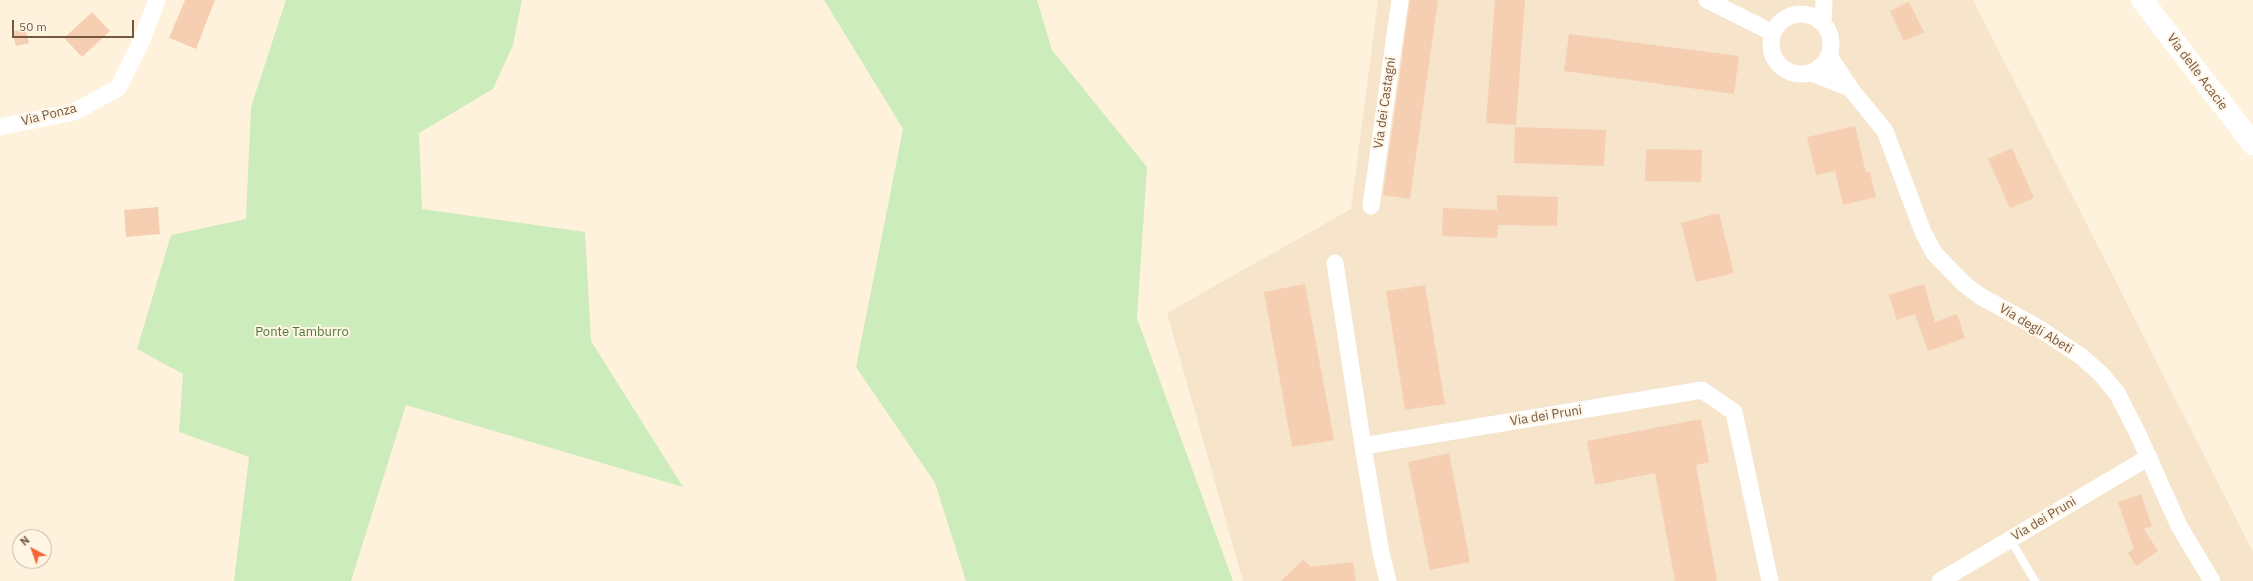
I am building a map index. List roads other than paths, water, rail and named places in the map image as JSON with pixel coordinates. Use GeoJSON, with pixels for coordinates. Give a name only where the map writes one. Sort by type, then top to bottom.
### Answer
{"type":"FeatureCollection","features":[{"type":"Feature","properties":{"kind":"street","name":"Via Ponza"},"geometry":{"type":"LineString","coordinates":[[0,127],[74,112],[118,88],[141,42],[157,0]]}},
{"type":"Feature","properties":{"kind":"street","name":"Via dei Castagni"},"geometry":{"type":"LineString","coordinates":[[1371,206],[1400,0]]}},
{"type":"Feature","properties":{"kind":"street"},"geometry":{"type":"LineString","coordinates":[[1707,0],[1773,33],[1779,23],[1789,16],[1802,0]]}},
{"type":"Feature","properties":{"kind":"street"},"geometry":{"type":"LineString","coordinates":[[1812,73],[1822,66],[1829,56],[1831,39],[1823,23],[1824,0]]}},
{"type":"Feature","properties":{"kind":"street","name":"Via delle Acacie"},"geometry":{"type":"LineString","coordinates":[[2142,0],[2253,144]]}},
{"type":"Feature","properties":{"kind":"street"},"geometry":{"type":"LineString","coordinates":[[1789,16],[1807,14],[1823,23]]}},
{"type":"Feature","properties":{"kind":"street","name":"Via degli Abeti"},"geometry":{"type":"LineString","coordinates":[[1773,33],[1771,50],[1779,66],[1794,74],[1812,73],[1850,88]]}},
{"type":"Feature","properties":{"kind":"street","name":"Via degli Abeti"},"geometry":{"type":"LineString","coordinates":[[1829,56],[1850,88],[1885,130],[1923,232],[1934,253],[1964,284],[2000,308],[2040,329],[2082,357],[2101,374],[2116,393],[2149,457],[2179,526],[2212,581]]}},
{"type":"Feature","properties":{"kind":"street"},"geometry":{"type":"LineString","coordinates":[[1335,263],[1363,446],[1381,552],[1388,581]]}},
{"type":"Feature","properties":{"kind":"street","name":"Via dei Pruni"},"geometry":{"type":"LineString","coordinates":[[1363,446],[1702,390],[1734,412],[1770,581]]}},
{"type":"Feature","properties":{"kind":"street","name":"Via dei Pruni"},"geometry":{"type":"LineString","coordinates":[[1940,581],[2149,457]]}},
{"type":"Feature","properties":{"kind":"lane"},"geometry":{"type":"LineString","coordinates":[[2010,540],[2035,581]]}},
{"type":"Feature","properties":{"kind":"park label","name":"Ponte Tamburro"},"geometry":{"type":"Point","coordinates":[302,332]}}]}
